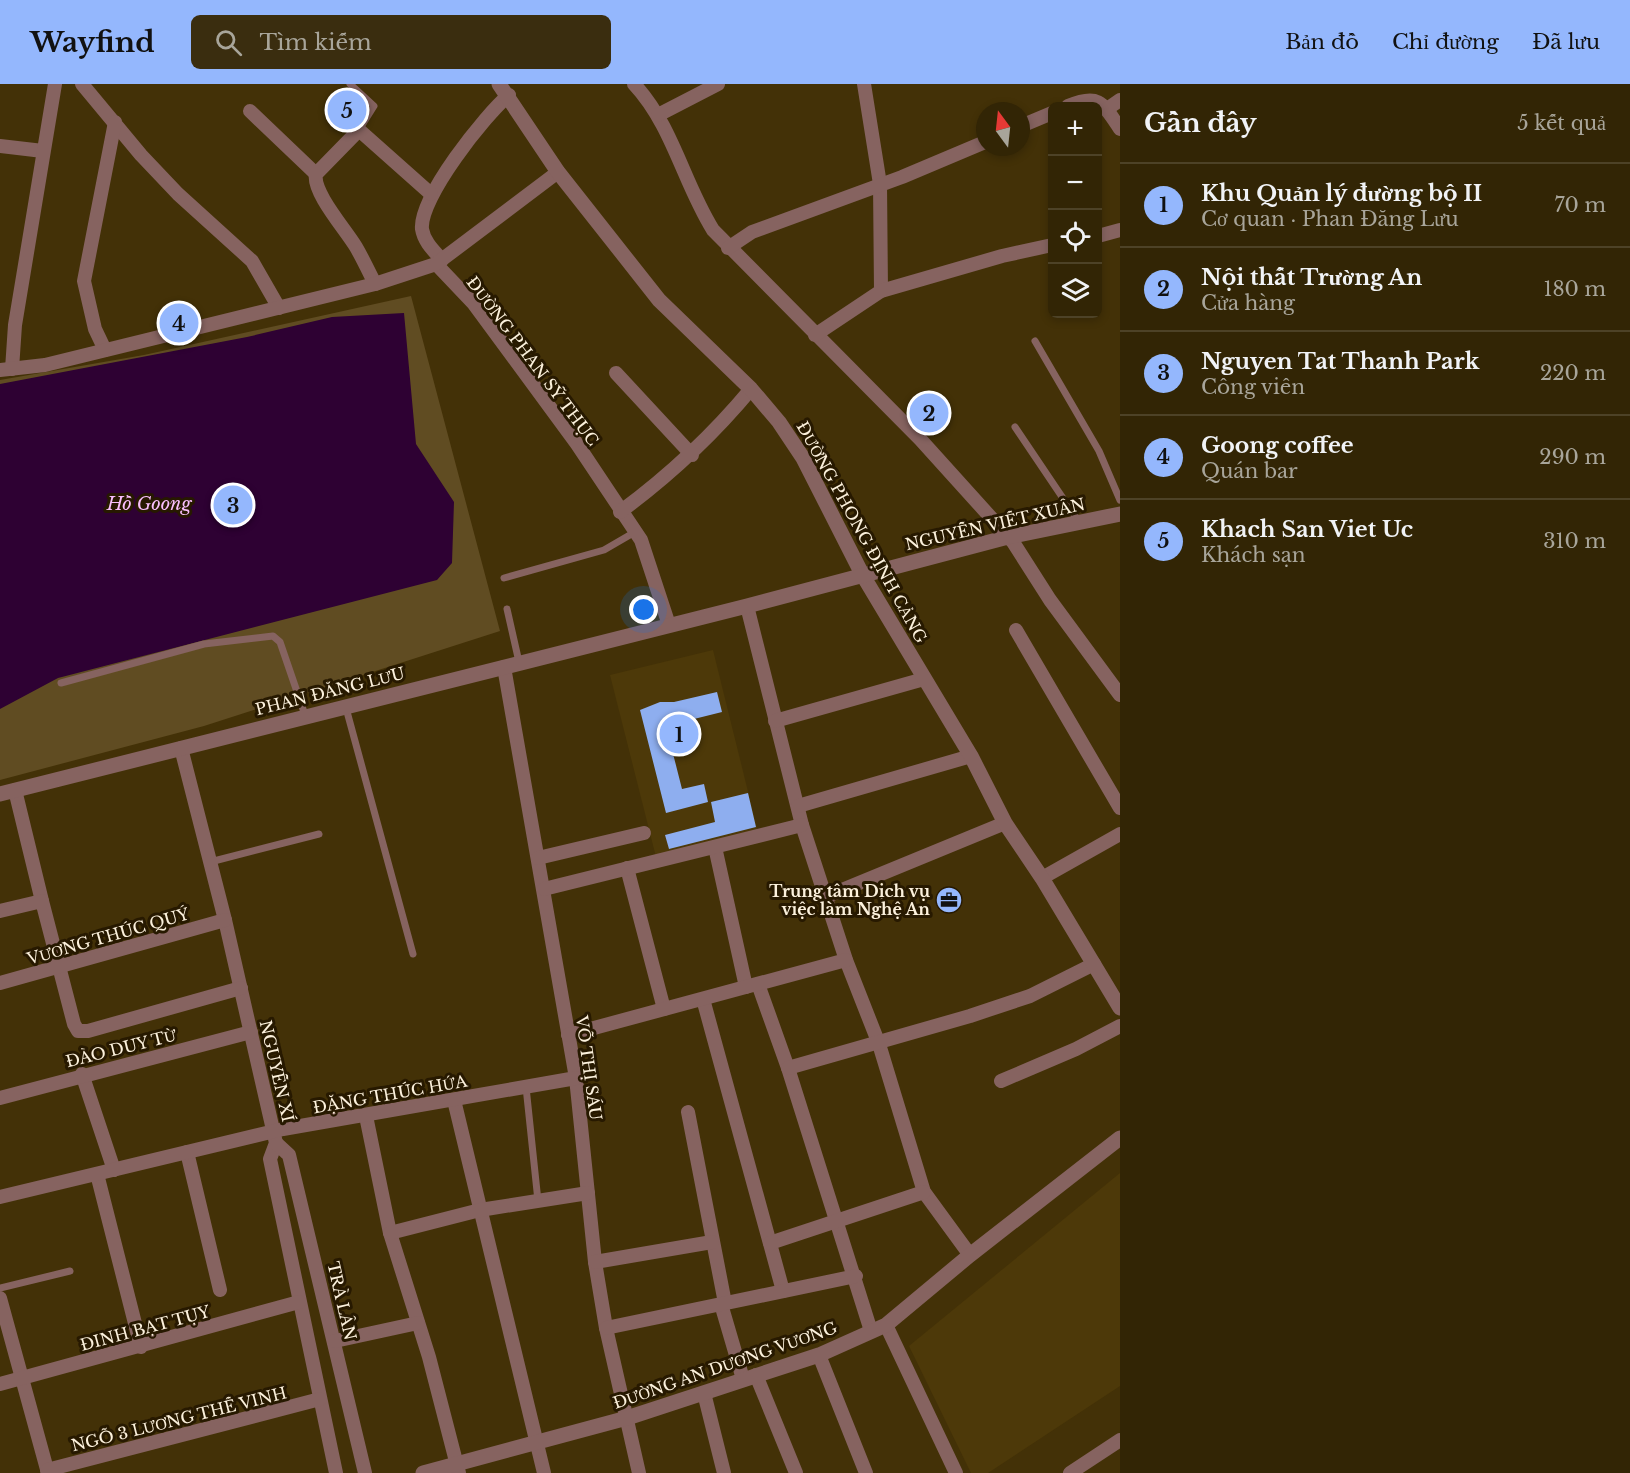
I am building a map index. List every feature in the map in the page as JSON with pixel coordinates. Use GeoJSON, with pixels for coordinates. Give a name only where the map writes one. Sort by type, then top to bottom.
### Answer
{"type":"FeatureCollection","features":[{"type":"Feature","properties":{"kind":"street"},"geometry":{"type":"LineString","coordinates":[[56,84],[6,370],[45,365],[279,308],[375,284],[439,262],[558,172]]}},
{"type":"Feature","properties":{"kind":"street"},"geometry":{"type":"LineString","coordinates":[[82,84],[178,194],[252,261],[279,308]]}},
{"type":"Feature","properties":{"kind":"street"},"geometry":{"type":"LineString","coordinates":[[634,84],[669,133],[698,208],[712,230],[920,439],[1008,537],[1092,661],[1120,695]]}},
{"type":"Feature","properties":{"kind":"street"},"geometry":{"type":"LineString","coordinates":[[658,116],[718,84]]}},
{"type":"Feature","properties":{"kind":"street"},"geometry":{"type":"LineString","coordinates":[[866,85],[880,184],[881,291]]}},
{"type":"Feature","properties":{"kind":"street"},"geometry":{"type":"LineString","coordinates":[[375,284],[355,245],[322,196],[316,181],[316,174],[359,130],[431,194],[490,114],[504,89]]}},
{"type":"Feature","properties":{"kind":"street","name":"ĐƯỜNG PHONG ĐỊNH CẢNG"},"geometry":{"type":"LineString","coordinates":[[504,89],[558,172],[659,300],[751,389],[779,422],[803,458],[862,574],[971,756],[1005,823],[1042,878],[1120,1008]]}},
{"type":"Feature","properties":{"kind":"street"},"geometry":{"type":"LineString","coordinates":[[1079,102],[1088,99],[1098,102]]}},
{"type":"Feature","properties":{"kind":"street"},"geometry":{"type":"LineString","coordinates":[[1107,110],[1120,100]]}},
{"type":"Feature","properties":{"kind":"street"},"geometry":{"type":"LineString","coordinates":[[1102,105],[1120,129]]}},
{"type":"Feature","properties":{"kind":"street"},"geometry":{"type":"LineString","coordinates":[[250,111],[316,174]]}},
{"type":"Feature","properties":{"kind":"street"},"geometry":{"type":"LineString","coordinates":[[1030,122],[1048,115]]}},
{"type":"Feature","properties":{"kind":"street"},"geometry":{"type":"LineString","coordinates":[[105,350],[95,328],[84,281],[115,123]]}},
{"type":"Feature","properties":{"kind":"street"},"geometry":{"type":"LineString","coordinates":[[0,146],[43,151]]}},
{"type":"Feature","properties":{"kind":"street"},"geometry":{"type":"LineString","coordinates":[[728,248],[752,232],[976,146]]}},
{"type":"Feature","properties":{"kind":"street","name":"ĐƯỜNG PHAN SỸ THỤC"},"geometry":{"type":"LineString","coordinates":[[431,194],[422,230],[428,246],[474,304],[577,444],[620,512],[641,540],[669,625]]}},
{"type":"Feature","properties":{"kind":"street"},"geometry":{"type":"LineString","coordinates":[[1102,235],[1120,230]]}},
{"type":"Feature","properties":{"kind":"street"},"geometry":{"type":"LineString","coordinates":[[815,335],[881,291],[1002,255],[1048,246]]}},
{"type":"Feature","properties":{"kind":"street"},"geometry":{"type":"LineString","coordinates":[[616,373],[692,455]]}},
{"type":"Feature","properties":{"kind":"street"},"geometry":{"type":"LineString","coordinates":[[620,512],[692,455],[751,389]]}},
{"type":"Feature","properties":{"kind":"street","name":"NGUYỄN VIẾT XUÂN"},"geometry":{"type":"LineString","coordinates":[[669,625],[1008,537],[1120,514]]}},
{"type":"Feature","properties":{"kind":"street"},"geometry":{"type":"LineString","coordinates":[[747,606],[802,825],[846,960],[879,1044],[924,1192],[970,1255]]}},
{"type":"Feature","properties":{"kind":"street","name":"PHAN ĐĂNG LƯU"},"geometry":{"type":"LineString","coordinates":[[7,792],[669,625]]}},
{"type":"Feature","properties":{"kind":"street"},"geometry":{"type":"LineString","coordinates":[[1016,630],[1120,808]]}},
{"type":"Feature","properties":{"kind":"street","name":"VÕ THỊ SÁU"},"geometry":{"type":"LineString","coordinates":[[504,667],[576,1078],[595,1262],[606,1328],[639,1473]]}},
{"type":"Feature","properties":{"kind":"street"},"geometry":{"type":"LineString","coordinates":[[775,721],[924,679]]}},
{"type":"Feature","properties":{"kind":"street","name":"NGUYỄN XÍ"},"geometry":{"type":"LineString","coordinates":[[181,748],[225,920],[275,1137],[270,1159],[298,1302],[336,1473]]}},
{"type":"Feature","properties":{"kind":"street"},"geometry":{"type":"LineString","coordinates":[[798,806],[971,756]]}},
{"type":"Feature","properties":{"kind":"street"},"geometry":{"type":"LineString","coordinates":[[7,792],[42,901],[74,1024],[83,1032],[241,988]]}},
{"type":"Feature","properties":{"kind":"street"},"geometry":{"type":"LineString","coordinates":[[825,897],[1005,823]]}},
{"type":"Feature","properties":{"kind":"street"},"geometry":{"type":"LineString","coordinates":[[544,889],[802,825]]}},
{"type":"Feature","properties":{"kind":"street"},"geometry":{"type":"LineString","coordinates":[[538,858],[644,833]]}},
{"type":"Feature","properties":{"kind":"street"},"geometry":{"type":"LineString","coordinates":[[1042,878],[1120,834]]}},
{"type":"Feature","properties":{"kind":"street"},"geometry":{"type":"LineString","coordinates":[[715,847],[752,985],[788,1068],[856,1276],[871,1331]]}},
{"type":"Feature","properties":{"kind":"street"},"geometry":{"type":"LineString","coordinates":[[627,868],[664,1009]]}},
{"type":"Feature","properties":{"kind":"street"},"geometry":{"type":"LineString","coordinates":[[0,911],[42,901]]}},
{"type":"Feature","properties":{"kind":"street","name":"VƯƠNG THÚC QUÝ"},"geometry":{"type":"LineString","coordinates":[[0,983],[225,920]]}},
{"type":"Feature","properties":{"kind":"street"},"geometry":{"type":"LineString","coordinates":[[568,1035],[846,960]]}},
{"type":"Feature","properties":{"kind":"street"},"geometry":{"type":"LineString","coordinates":[[788,1068],[879,1044],[1030,996],[1094,964]]}},
{"type":"Feature","properties":{"kind":"street"},"geometry":{"type":"LineString","coordinates":[[703,999],[783,1291]]}},
{"type":"Feature","properties":{"kind":"street"},"geometry":{"type":"LineString","coordinates":[[1001,1081],[1076,1049],[1120,1026]]}},
{"type":"Feature","properties":{"kind":"street","name":"ĐÀO DUY TỪ"},"geometry":{"type":"LineString","coordinates":[[0,1098],[82,1074],[251,1032]]}},
{"type":"Feature","properties":{"kind":"street"},"geometry":{"type":"LineString","coordinates":[[82,1074],[114,1170]]}},
{"type":"Feature","properties":{"kind":"street","name":"ĐẶNG THÚC HỨA"},"geometry":{"type":"LineString","coordinates":[[0,1197],[187,1152],[275,1137],[366,1116],[576,1078]]}},
{"type":"Feature","properties":{"kind":"street"},"geometry":{"type":"LineString","coordinates":[[454,1100],[544,1473]]}},
{"type":"Feature","properties":{"kind":"street"},"geometry":{"type":"LineString","coordinates":[[688,1112],[723,1304],[749,1377],[796,1473]]}},
{"type":"Feature","properties":{"kind":"street"},"geometry":{"type":"LineString","coordinates":[[366,1116],[390,1233],[418,1323],[458,1469]]}},
{"type":"Feature","properties":{"kind":"street","name":"TRÀ LÂN"},"geometry":{"type":"LineString","coordinates":[[275,1137],[290,1155],[365,1473]]}},
{"type":"Feature","properties":{"kind":"street","name":"ĐƯỜNG AN DƯƠNG VƯƠNG"},"geometry":{"type":"LineString","coordinates":[[423,1473],[458,1469],[627,1418],[819,1354],[886,1325],[970,1255],[1120,1138]]}},
{"type":"Feature","properties":{"kind":"street"},"geometry":{"type":"LineString","coordinates":[[187,1152],[220,1290]]}},
{"type":"Feature","properties":{"kind":"street"},"geometry":{"type":"LineString","coordinates":[[97,1174],[141,1347]]}},
{"type":"Feature","properties":{"kind":"street"},"geometry":{"type":"LineString","coordinates":[[770,1243],[924,1192]]}},
{"type":"Feature","properties":{"kind":"street"},"geometry":{"type":"LineString","coordinates":[[390,1233],[480,1210],[588,1193]]}},
{"type":"Feature","properties":{"kind":"street"},"geometry":{"type":"LineString","coordinates":[[595,1262],[712,1242]]}},
{"type":"Feature","properties":{"kind":"street"},"geometry":{"type":"LineString","coordinates":[[606,1328],[856,1276]]}},
{"type":"Feature","properties":{"kind":"street"},"geometry":{"type":"LineString","coordinates":[[0,1298],[47,1471]]}},
{"type":"Feature","properties":{"kind":"street","name":"ĐINH BẠT TỤY"},"geometry":{"type":"LineString","coordinates":[[0,1384],[298,1302]]}},
{"type":"Feature","properties":{"kind":"street"},"geometry":{"type":"LineString","coordinates":[[335,1341],[418,1323]]}},
{"type":"Feature","properties":{"kind":"street"},"geometry":{"type":"LineString","coordinates":[[886,1325],[956,1473]]}},
{"type":"Feature","properties":{"kind":"street"},"geometry":{"type":"LineString","coordinates":[[819,1354],[866,1473]]}},
{"type":"Feature","properties":{"kind":"street"},"geometry":{"type":"LineString","coordinates":[[704,1393],[724,1473]]}},
{"type":"Feature","properties":{"kind":"street","name":"NGÕ 3 LƯƠNG THẾ VINH"},"geometry":{"type":"LineString","coordinates":[[47,1471],[320,1399]]}},
{"type":"Feature","properties":{"kind":"street"},"geometry":{"type":"LineString","coordinates":[[1070,1473],[1120,1440]]}},
{"type":"Feature","properties":{"kind":"lane"},"geometry":{"type":"LineString","coordinates":[[350,84],[374,106],[359,130]]}},
{"type":"Feature","properties":{"kind":"lane"},"geometry":{"type":"LineString","coordinates":[[1035,341],[1099,451],[1120,500]]}},
{"type":"Feature","properties":{"kind":"lane"},"geometry":{"type":"LineString","coordinates":[[1016,427],[1079,522]]}},
{"type":"Feature","properties":{"kind":"lane"},"geometry":{"type":"LineString","coordinates":[[504,578],[604,550],[635,532]]}},
{"type":"Feature","properties":{"kind":"lane"},"geometry":{"type":"LineString","coordinates":[[507,609],[519,662]]}},
{"type":"Feature","properties":{"kind":"lane"},"geometry":{"type":"LineString","coordinates":[[61,683],[204,644],[273,636],[280,642],[305,715]]}},
{"type":"Feature","properties":{"kind":"lane"},"geometry":{"type":"LineString","coordinates":[[346,705],[413,954]]}},
{"type":"Feature","properties":{"kind":"lane"},"geometry":{"type":"LineString","coordinates":[[210,862],[319,834]]}},
{"type":"Feature","properties":{"kind":"lane"},"geometry":{"type":"LineString","coordinates":[[526,1087],[538,1201]]}},
{"type":"Feature","properties":{"kind":"lane"},"geometry":{"type":"LineString","coordinates":[[0,1288],[70,1271]]}},
{"type":"Feature","properties":{"kind":"shaded area","name":"Hồ Goong"},"geometry":{"type":"Polygon","coordinates":[[[411,296],[500,631],[204,726],[0,780],[0,380],[144,355],[411,296]]]}},
{"type":"Feature","properties":{"kind":"shaded area"},"geometry":{"type":"Polygon","coordinates":[[[713,650],[758,832],[656,857],[610,675],[713,650]]]}},
{"type":"Feature","properties":{"kind":"shaded area"},"geometry":{"type":"Polygon","coordinates":[[[1120,1173],[1120,1386],[988,1473],[971,1473],[909,1346],[1120,1173]]]}},
{"type":"Feature","properties":{"kind":"water","name":"Hồ Goong"},"geometry":{"type":"Polygon","coordinates":[[[404,313],[416,444],[454,502],[452,563],[437,580],[58,678],[0,709],[0,384],[247,337],[332,317],[404,313]]]}},
{"type":"Feature","properties":{"kind":"building"},"geometry":{"type":"Polygon","coordinates":[[[717,692],[722,712],[666,726],[682,789],[704,784],[708,802],[666,813],[640,710],[660,702],[674,702],[717,692]]]}},
{"type":"Feature","properties":{"kind":"building"},"geometry":{"type":"Polygon","coordinates":[[[748,793],[756,827],[669,849],[665,835],[715,822],[711,802],[748,793]]]}},
{"type":"Feature","properties":{"kind":"place","name":"Khach San Viet Uc"},"geometry":{"type":"Point","coordinates":[347,110]}},
{"type":"Feature","properties":{"kind":"place","name":"Goong coffee"},"geometry":{"type":"Point","coordinates":[179,323]}},
{"type":"Feature","properties":{"kind":"place","name":"Nội thất Trường An"},"geometry":{"type":"Point","coordinates":[929,413]}},
{"type":"Feature","properties":{"kind":"place","name":"Nguyen Tat Thanh Park"},"geometry":{"type":"Point","coordinates":[233,505]}},
{"type":"Feature","properties":{"kind":"place","name":"Khu Quản lý đường bộ II"},"geometry":{"type":"Point","coordinates":[679,734]}},
{"type":"Feature","properties":{"kind":"place","name":"Trung tâm Dịch vụ việc làm Nghệ An"},"geometry":{"type":"Point","coordinates":[949,900]}}]}
